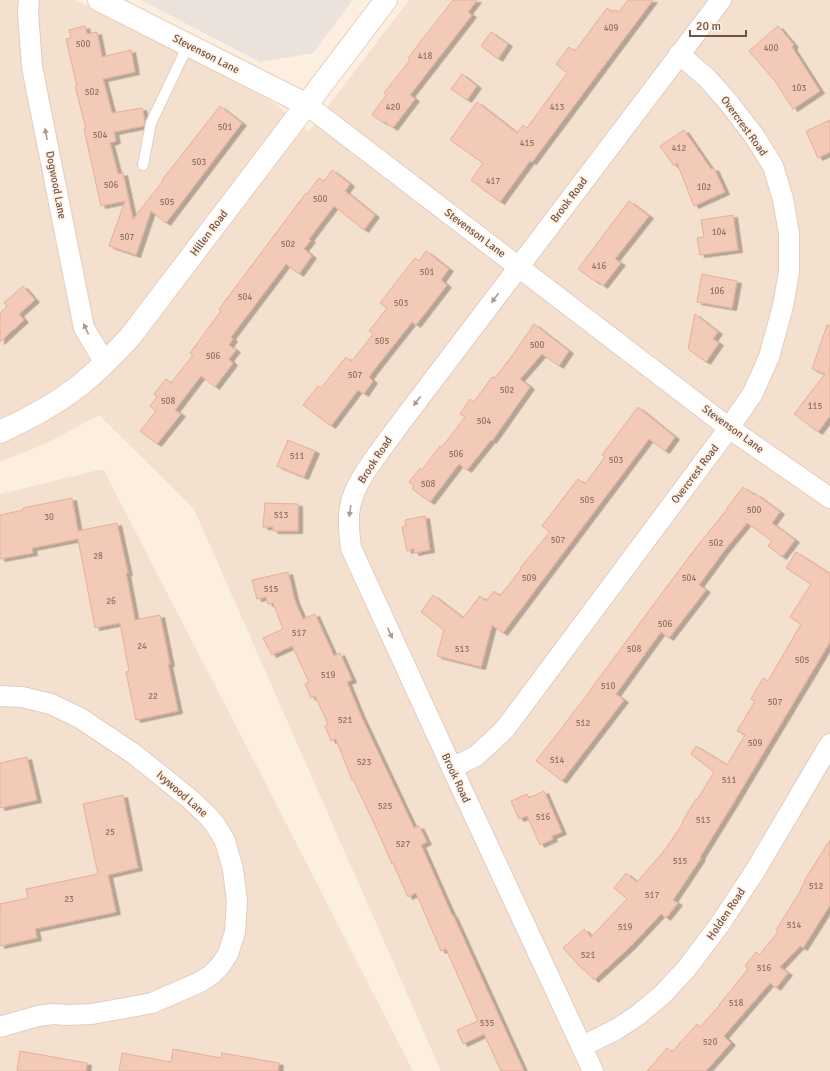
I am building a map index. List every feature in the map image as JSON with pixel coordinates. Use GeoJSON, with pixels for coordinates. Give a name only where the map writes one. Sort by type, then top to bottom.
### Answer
{"type":"FeatureCollection","features":[{"type":"Feature","properties":{"kind":"street","name":"Dogwood Lane"},"geometry":{"type":"LineString","coordinates":[[30,0],[28,12],[32,66],[84,328],[105,363]]}},
{"type":"Feature","properties":{"kind":"street","name":"Stevenson Lane"},"geometry":{"type":"LineString","coordinates":[[99,0],[307,105],[729,428],[830,498]]}},
{"type":"Feature","properties":{"kind":"street","name":"Hillen Road"},"geometry":{"type":"LineString","coordinates":[[0,432],[25,420],[56,402],[85,382],[130,337],[386,0]]}},
{"type":"Feature","properties":{"kind":"street","name":"Brook Road"},"geometry":{"type":"LineString","coordinates":[[594,1071],[351,548],[348,529],[352,499],[362,476],[721,0]]}},
{"type":"Feature","properties":{"kind":"street","name":"Overcrest Road"},"geometry":{"type":"LineString","coordinates":[[452,768],[476,756],[505,729],[729,428],[753,393],[769,357],[783,306],[789,272],[789,234],[783,199],[772,166],[755,137],[729,102],[706,78],[679,54]]}},
{"type":"Feature","properties":{"kind":"street","name":"Ivywood Lane"},"geometry":{"type":"LineString","coordinates":[[0,696],[22,696],[51,704],[80,718],[134,754],[190,799],[208,816],[225,841],[233,869],[237,901],[236,932],[228,954],[220,966],[211,975],[200,982],[152,1003],[92,1014],[53,1014],[38,1016],[0,1027]]}},
{"type":"Feature","properties":{"kind":"street","name":"Holden Road"},"geometry":{"type":"LineString","coordinates":[[583,1046],[617,1030],[638,1015],[662,995],[687,968],[720,924],[755,871],[830,744]]}},
{"type":"Feature","properties":{"kind":"lane"},"geometry":{"type":"LineString","coordinates":[[143,165],[151,123],[188,45]]}},
{"type":"Feature","properties":{"kind":"shaded area"},"geometry":{"type":"Polygon","coordinates":[[[0,0],[75,0],[124,22],[274,103],[309,131],[409,0],[830,0],[830,1071],[441,1071],[194,509],[99,415],[45,444],[0,462],[0,0]]]}},
{"type":"Feature","properties":{"kind":"shaded area"},"geometry":{"type":"Polygon","coordinates":[[[141,0],[353,0],[313,53],[260,62],[141,0]]]}},
{"type":"Feature","properties":{"kind":"shaded area"},"geometry":{"type":"Polygon","coordinates":[[[103,469],[413,1071],[0,1071],[0,494],[103,469]]]}},
{"type":"Feature","properties":{"kind":"building"},"geometry":{"type":"Polygon","coordinates":[[[453,0],[477,0],[468,12],[472,15],[410,95],[415,99],[393,128],[372,115],[386,95],[384,93],[410,60],[408,58],[453,0]]]}},
{"type":"Feature","properties":{"kind":"building"},"geometry":{"type":"Polygon","coordinates":[[[628,0],[653,0],[532,162],[530,161],[500,202],[471,180],[483,163],[450,140],[477,102],[517,133],[523,125],[527,128],[567,73],[556,64],[569,47],[575,51],[607,8],[613,12],[615,10],[619,12],[628,0]]]}},
{"type":"Feature","properties":{"kind":"building"},"geometry":{"type":"Polygon","coordinates":[[[85,26],[87,34],[97,32],[102,57],[131,50],[135,72],[103,79],[112,113],[142,108],[145,121],[144,126],[114,132],[116,141],[110,143],[118,174],[123,173],[133,219],[220,106],[242,123],[166,223],[151,211],[136,255],[109,246],[125,201],[101,206],[66,39],[71,38],[69,30],[85,26]]]}},
{"type":"Feature","properties":{"kind":"building"},"geometry":{"type":"Polygon","coordinates":[[[778,26],[794,45],[792,47],[820,91],[793,109],[775,81],[749,51],[778,26]]]}},
{"type":"Feature","properties":{"kind":"building"},"geometry":{"type":"Polygon","coordinates":[[[491,32],[508,44],[498,59],[481,46],[491,32]]]}},
{"type":"Feature","properties":{"kind":"building"},"geometry":{"type":"Polygon","coordinates":[[[462,74],[477,86],[467,100],[451,89],[462,74]]]}},
{"type":"Feature","properties":{"kind":"building"},"geometry":{"type":"Polygon","coordinates":[[[830,120],[830,152],[818,158],[806,131],[830,120]]]}},
{"type":"Feature","properties":{"kind":"building"},"geometry":{"type":"Polygon","coordinates":[[[684,130],[711,169],[714,168],[725,192],[694,206],[677,163],[674,166],[660,146],[684,130]]]}},
{"type":"Feature","properties":{"kind":"building"},"geometry":{"type":"Polygon","coordinates":[[[332,170],[350,184],[345,191],[375,215],[364,230],[334,206],[309,239],[311,240],[304,249],[312,256],[299,274],[286,264],[231,337],[233,339],[229,345],[236,350],[229,359],[233,363],[215,387],[201,376],[175,410],[181,414],[157,444],[140,431],[156,411],[150,406],[157,397],[154,394],[166,379],[171,383],[193,355],[190,353],[221,311],[219,309],[306,193],[307,194],[319,178],[324,181],[332,170]]]}},
{"type":"Feature","properties":{"kind":"building"},"geometry":{"type":"Polygon","coordinates":[[[629,201],[649,216],[615,259],[621,263],[603,286],[578,269],[629,201]]]}},
{"type":"Feature","properties":{"kind":"building"},"geometry":{"type":"Polygon","coordinates":[[[733,215],[738,250],[700,255],[697,238],[704,237],[701,220],[733,215]]]}},
{"type":"Feature","properties":{"kind":"building"},"geometry":{"type":"Polygon","coordinates":[[[426,251],[449,269],[441,280],[447,285],[416,325],[412,322],[371,374],[369,377],[373,381],[364,394],[358,390],[331,426],[303,405],[318,386],[321,388],[346,357],[351,361],[353,360],[373,334],[369,331],[387,308],[380,303],[415,258],[419,261],[426,251]]]}},
{"type":"Feature","properties":{"kind":"building"},"geometry":{"type":"Polygon","coordinates":[[[702,274],[737,281],[732,308],[697,302],[702,274]]]}},
{"type":"Feature","properties":{"kind":"building"},"geometry":{"type":"Polygon","coordinates":[[[23,286],[35,300],[19,314],[24,320],[0,342],[0,313],[7,306],[4,303],[23,286]]]}},
{"type":"Feature","properties":{"kind":"building"},"geometry":{"type":"Polygon","coordinates":[[[695,314],[718,332],[713,339],[719,343],[706,362],[688,349],[695,314]]]}},
{"type":"Feature","properties":{"kind":"building"},"geometry":{"type":"Polygon","coordinates":[[[534,324],[569,351],[559,366],[542,354],[520,379],[530,387],[492,441],[491,440],[467,470],[459,464],[430,502],[412,489],[414,486],[409,482],[420,468],[422,470],[440,446],[442,447],[465,417],[460,414],[470,399],[474,402],[492,377],[495,378],[534,324]]]}},
{"type":"Feature","properties":{"kind":"building"},"geometry":{"type":"Polygon","coordinates":[[[827,325],[830,325],[830,416],[818,432],[794,414],[825,374],[812,369],[827,325]]]}},
{"type":"Feature","properties":{"kind":"building"},"geometry":{"type":"Polygon","coordinates":[[[638,407],[675,437],[665,451],[649,439],[503,633],[492,625],[481,667],[437,656],[444,630],[421,612],[433,595],[463,618],[480,596],[486,601],[494,591],[500,596],[521,569],[520,568],[550,532],[542,526],[578,479],[585,484],[605,457],[602,455],[638,407]]]}},
{"type":"Feature","properties":{"kind":"building"},"geometry":{"type":"Polygon","coordinates":[[[288,440],[315,451],[304,477],[277,466],[288,440]]]}},
{"type":"Feature","properties":{"kind":"building"},"geometry":{"type":"Polygon","coordinates":[[[743,487],[755,495],[756,494],[780,512],[772,523],[795,540],[782,557],[768,546],[772,541],[747,523],[699,585],[706,590],[669,638],[661,632],[616,694],[624,700],[562,781],[536,761],[743,487]]]}},
{"type":"Feature","properties":{"kind":"building"},"geometry":{"type":"Polygon","coordinates":[[[72,498],[78,531],[117,523],[128,573],[126,573],[135,620],[160,615],[178,711],[136,720],[126,672],[129,671],[120,623],[95,628],[78,539],[32,548],[33,553],[0,559],[0,515],[23,510],[23,508],[72,498]]]}},
{"type":"Feature","properties":{"kind":"building"},"geometry":{"type":"Polygon","coordinates":[[[265,503],[298,504],[298,531],[273,531],[273,527],[263,527],[265,503]]]}},
{"type":"Feature","properties":{"kind":"building"},"geometry":{"type":"Polygon","coordinates":[[[425,516],[430,550],[414,553],[414,549],[407,551],[402,527],[406,526],[405,520],[425,516]]]}},
{"type":"Feature","properties":{"kind":"building"},"geometry":{"type":"Polygon","coordinates":[[[796,552],[830,574],[830,642],[700,857],[701,858],[673,900],[678,903],[666,918],[661,914],[630,947],[594,980],[563,948],[584,929],[591,937],[627,899],[614,888],[626,873],[637,882],[664,851],[683,823],[682,822],[714,772],[691,754],[696,746],[727,765],[745,735],[737,731],[755,701],[751,699],[763,678],[768,681],[801,624],[790,617],[811,584],[786,568],[796,552]]]}},
{"type":"Feature","properties":{"kind":"building"},"geometry":{"type":"Polygon","coordinates":[[[288,572],[295,601],[303,619],[315,614],[334,656],[340,653],[352,680],[347,682],[361,716],[414,828],[419,826],[427,842],[421,845],[524,1071],[501,1071],[484,1034],[463,1044],[457,1030],[478,1021],[446,949],[441,951],[416,893],[408,897],[353,779],[352,780],[336,739],[331,741],[325,726],[328,724],[315,696],[311,698],[305,684],[309,682],[292,646],[272,655],[263,638],[283,629],[273,603],[268,604],[266,597],[257,599],[252,580],[288,572]]]}},
{"type":"Feature","properties":{"kind":"building"},"geometry":{"type":"Polygon","coordinates":[[[27,757],[37,800],[0,808],[0,763],[27,757]]]}},
{"type":"Feature","properties":{"kind":"building"},"geometry":{"type":"Polygon","coordinates":[[[544,791],[562,832],[552,836],[553,839],[540,845],[527,816],[519,819],[511,801],[527,794],[529,798],[544,791]]]}},
{"type":"Feature","properties":{"kind":"building"},"geometry":{"type":"Polygon","coordinates":[[[123,795],[138,868],[108,875],[116,912],[35,929],[37,938],[0,946],[0,904],[28,898],[26,889],[98,874],[83,804],[123,795]]]}},
{"type":"Feature","properties":{"kind":"building"},"geometry":{"type":"Polygon","coordinates":[[[830,840],[830,905],[803,948],[800,946],[780,967],[788,973],[776,988],[770,983],[724,1036],[731,1043],[706,1071],[647,1071],[667,1048],[672,1052],[697,1024],[700,1027],[720,1005],[748,969],[745,966],[756,952],[759,955],[778,932],[776,930],[801,890],[805,882],[804,881],[830,840]]]}},
{"type":"Feature","properties":{"kind":"building"},"geometry":{"type":"Polygon","coordinates":[[[173,1049],[221,1058],[222,1053],[279,1063],[278,1071],[119,1071],[122,1053],[171,1062],[173,1049]]]}},
{"type":"Feature","properties":{"kind":"building"},"geometry":{"type":"Polygon","coordinates":[[[20,1051],[87,1063],[86,1071],[17,1071],[20,1051]]]}}]}
